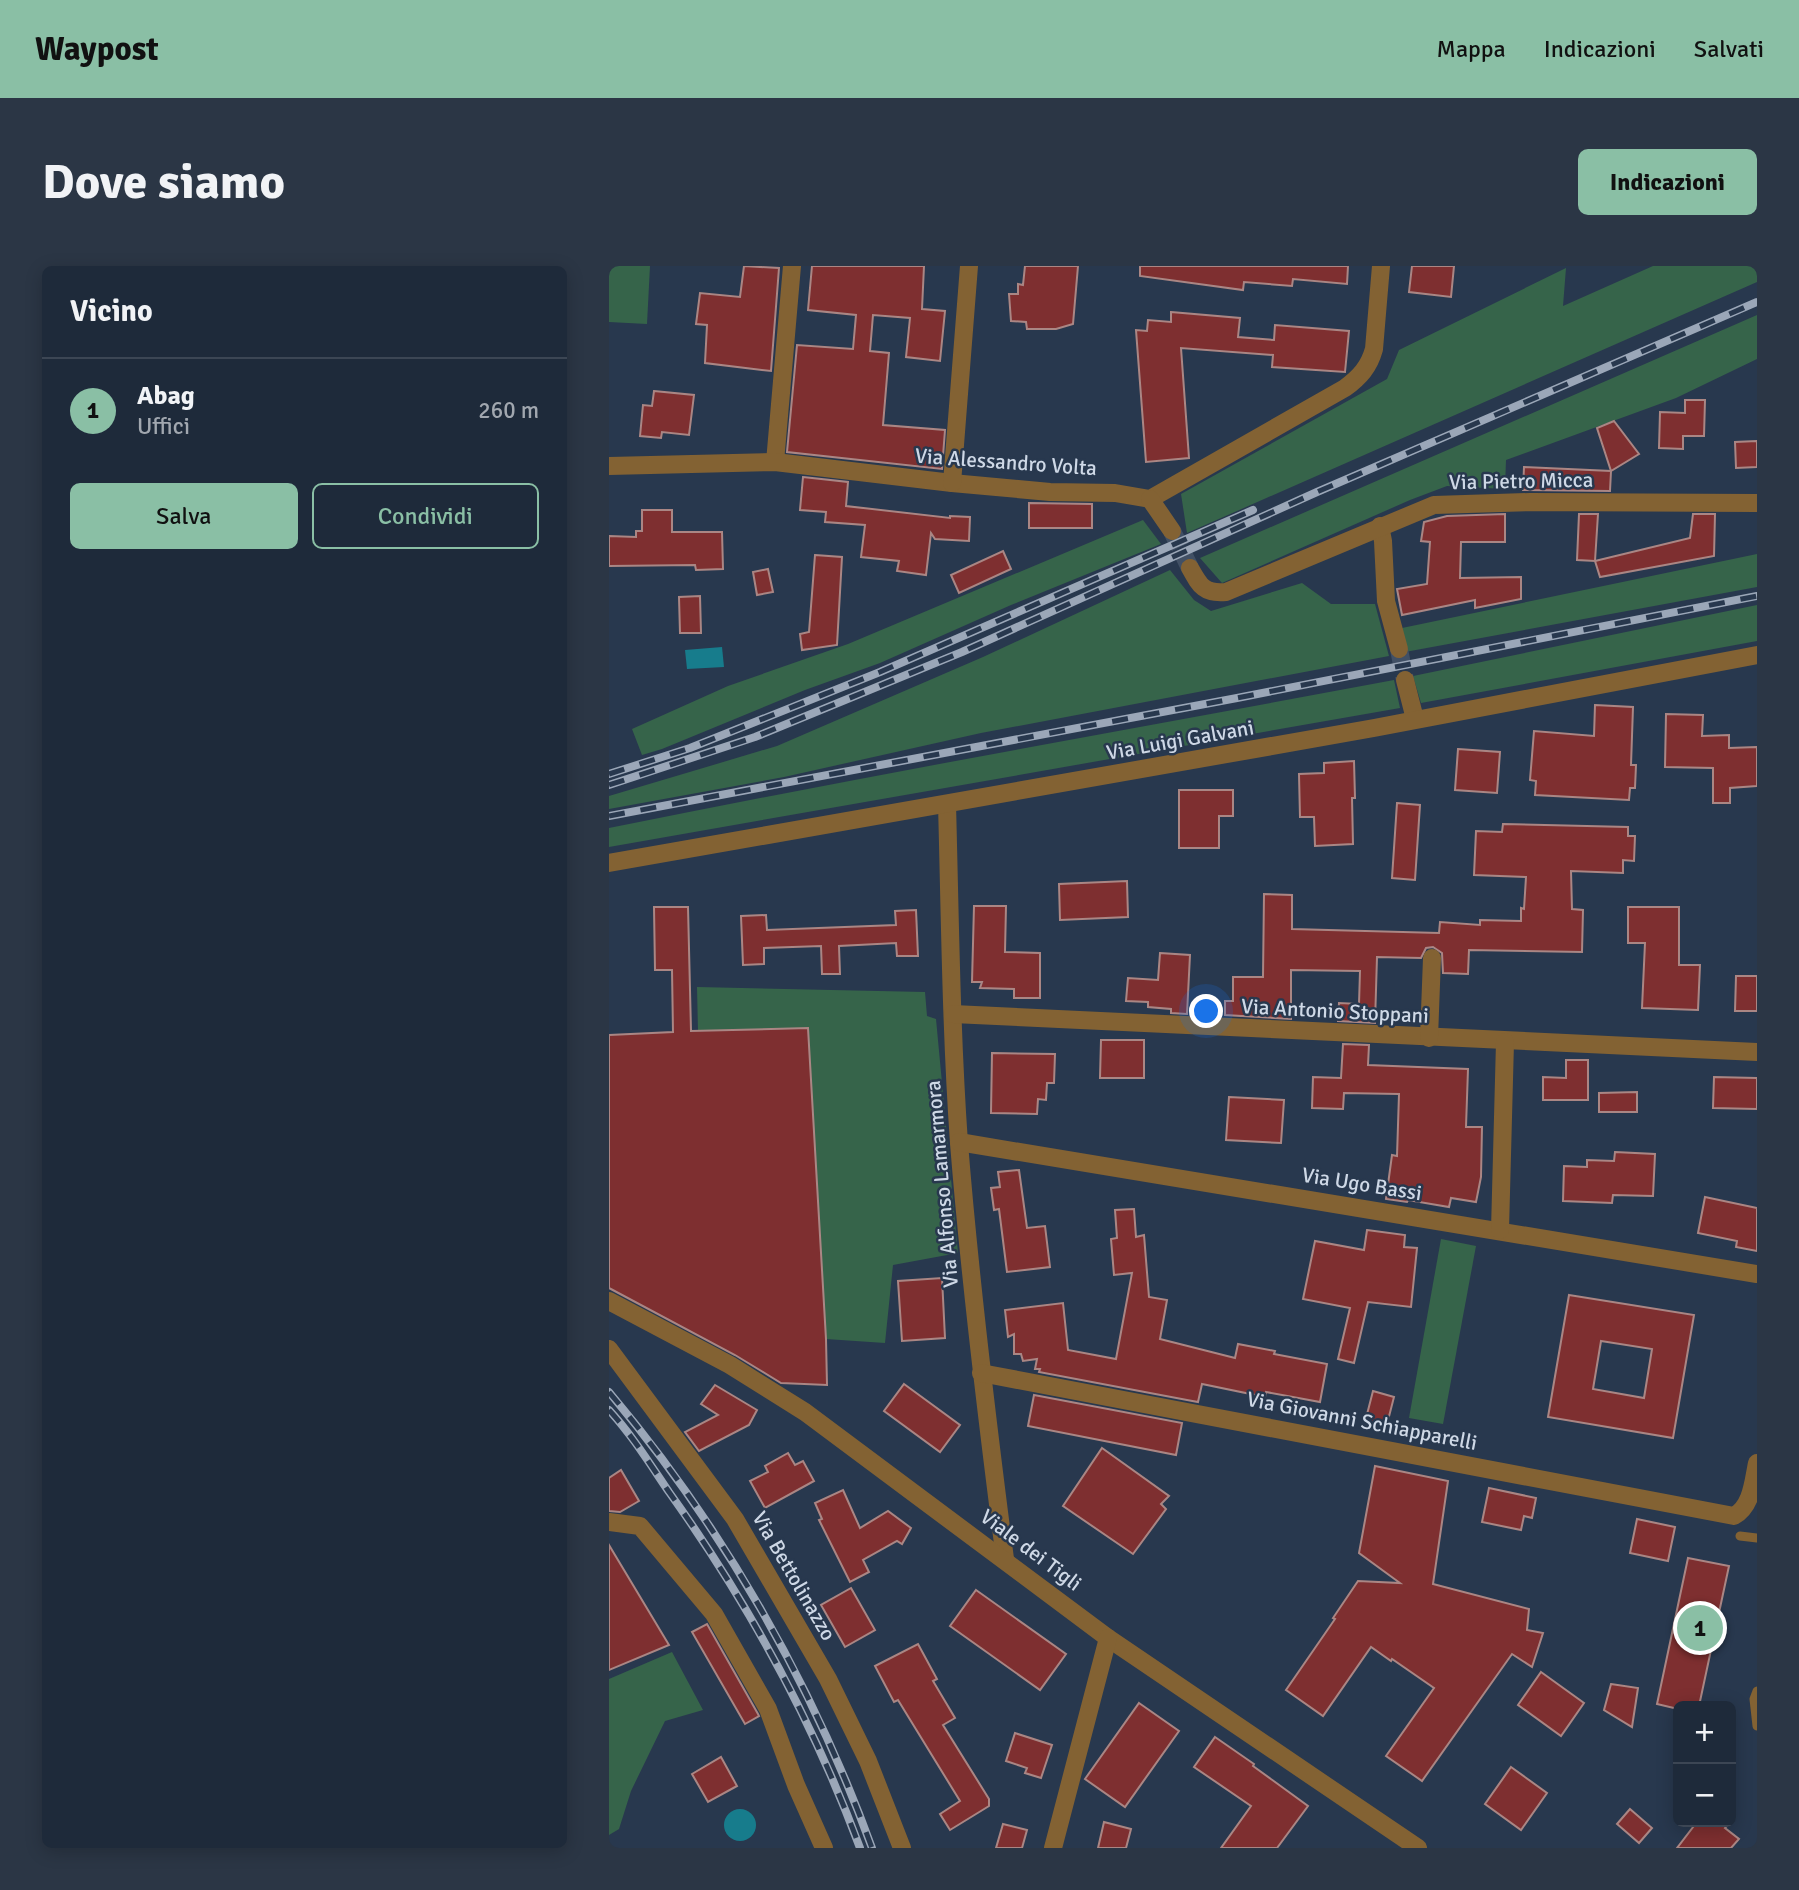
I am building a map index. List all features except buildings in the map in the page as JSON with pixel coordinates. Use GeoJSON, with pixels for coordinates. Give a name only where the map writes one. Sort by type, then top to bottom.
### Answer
{"type":"FeatureCollection","features":[{"type":"Feature","properties":{"kind":"street"},"geometry":{"type":"LineString","coordinates":[[775,463],[792,266]]}},
{"type":"Feature","properties":{"kind":"street"},"geometry":{"type":"LineString","coordinates":[[952,483],[969,266]]}},
{"type":"Feature","properties":{"kind":"street"},"geometry":{"type":"LineString","coordinates":[[1172,531],[1150,499],[1345,388],[1363,372],[1374,349],[1381,266]]}},
{"type":"Feature","properties":{"kind":"street","name":"Via Alessandro Volta"},"geometry":{"type":"LineString","coordinates":[[609,466],[775,463],[952,483],[1050,492],[1115,493],[1150,499]]}},
{"type":"Feature","properties":{"kind":"street","name":"Via Pietro Micca"},"geometry":{"type":"LineString","coordinates":[[1190,568],[1205,590],[1214,593],[1226,592],[1434,505],[1757,503]]}},
{"type":"Feature","properties":{"kind":"street"},"geometry":{"type":"LineString","coordinates":[[1380,526],[1386,601],[1399,649]]}},
{"type":"Feature","properties":{"kind":"street","name":"Via Luigi Galvani"},"geometry":{"type":"LineString","coordinates":[[609,863],[1374,728],[1757,655]]}},
{"type":"Feature","properties":{"kind":"street"},"geometry":{"type":"LineString","coordinates":[[1405,680],[1415,719]]}},
{"type":"Feature","properties":{"kind":"street","name":"Via Alfonso Lamarmora"},"geometry":{"type":"LineString","coordinates":[[947,804],[959,1142],[981,1373],[1005,1559]]}},
{"type":"Feature","properties":{"kind":"street"},"geometry":{"type":"LineString","coordinates":[[1429,1038],[1433,958]]}},
{"type":"Feature","properties":{"kind":"street","name":"Via Antonio Stoppani"},"geometry":{"type":"LineString","coordinates":[[953,1014],[1757,1052]]}},
{"type":"Feature","properties":{"kind":"street"},"geometry":{"type":"LineString","coordinates":[[1500,1230],[1505,1042]]}},
{"type":"Feature","properties":{"kind":"street","name":"Via Ugo Bassi"},"geometry":{"type":"LineString","coordinates":[[959,1142],[1757,1274]]}},
{"type":"Feature","properties":{"kind":"street","name":"Viale dei Tigli"},"geometry":{"type":"LineString","coordinates":[[609,1301],[730,1365],[805,1412],[1108,1638],[1418,1848]]}},
{"type":"Feature","properties":{"kind":"street","name":"Via Bettolinazzo"},"geometry":{"type":"LineString","coordinates":[[609,1349],[735,1518],[828,1679],[867,1761],[902,1848]]}},
{"type":"Feature","properties":{"kind":"street","name":"Via Giovanni Schiapparelli"},"geometry":{"type":"LineString","coordinates":[[981,1373],[1734,1516],[1748,1503],[1757,1463]]}},
{"type":"Feature","properties":{"kind":"street"},"geometry":{"type":"LineString","coordinates":[[609,1522],[640,1527],[714,1614],[768,1709],[796,1785],[824,1848]]}},
{"type":"Feature","properties":{"kind":"street"},"geometry":{"type":"LineString","coordinates":[[1053,1848],[1108,1638]]}},
{"type":"Feature","properties":{"kind":"lane"},"geometry":{"type":"LineString","coordinates":[[1740,1536],[1757,1538]]}},
{"type":"Feature","properties":{"kind":"lane"},"geometry":{"type":"LineString","coordinates":[[1757,1691],[1754,1699],[1757,1726]]}},
{"type":"Feature","properties":{"kind":"shaded area"},"geometry":{"type":"Polygon","coordinates":[[[609,266],[650,266],[647,324],[609,322],[609,266]]]}},
{"type":"Feature","properties":{"kind":"shaded area"},"geometry":{"type":"Polygon","coordinates":[[[1653,266],[1757,266],[1757,282],[1187,533],[1181,494],[1387,379],[1399,350],[1566,268],[1563,306],[1653,266]]]}},
{"type":"Feature","properties":{"kind":"shaded area"},"geometry":{"type":"Polygon","coordinates":[[[1757,315],[1757,359],[1676,398],[1506,460],[1505,489],[1447,486],[1222,583],[1200,558],[1757,315]]]}},
{"type":"Feature","properties":{"kind":"shaded area"},"geometry":{"type":"Polygon","coordinates":[[[1143,520],[1161,544],[1011,605],[880,663],[642,755],[632,729],[728,686],[848,644],[1143,520]]]}},
{"type":"Feature","properties":{"kind":"shaded area"},"geometry":{"type":"Polygon","coordinates":[[[1757,554],[1757,587],[1405,652],[1402,628],[1757,554]]]}},
{"type":"Feature","properties":{"kind":"shaded area"},"geometry":{"type":"Polygon","coordinates":[[[1170,570],[1194,600],[1211,611],[1302,583],[1331,604],[1375,604],[1389,656],[981,733],[784,777],[609,809],[609,796],[777,746],[983,657],[1170,570]]]}},
{"type":"Feature","properties":{"kind":"shaded area"},"geometry":{"type":"Polygon","coordinates":[[[1757,605],[1757,641],[1421,703],[1413,676],[1757,605]]]}},
{"type":"Feature","properties":{"kind":"shaded area"},"geometry":{"type":"Polygon","coordinates":[[[722,647],[724,667],[687,669],[685,650],[722,647]]]}},
{"type":"Feature","properties":{"kind":"shaded area"},"geometry":{"type":"Polygon","coordinates":[[[1394,680],[1400,708],[609,847],[609,828],[1394,680]]]}},
{"type":"Feature","properties":{"kind":"shaded area"},"geometry":{"type":"Polygon","coordinates":[[[697,987],[925,992],[927,1016],[936,1019],[958,1253],[893,1265],[885,1343],[826,1339],[808,1029],[698,1031],[697,987]]]}},
{"type":"Feature","properties":{"kind":"shaded area"},"geometry":{"type":"Polygon","coordinates":[[[1441,1239],[1476,1246],[1443,1424],[1409,1418],[1441,1239]]]}},
{"type":"Feature","properties":{"kind":"shaded area"},"geometry":{"type":"Polygon","coordinates":[[[672,1652],[703,1710],[665,1721],[631,1791],[619,1829],[609,1835],[609,1679],[672,1652]]]}},
{"type":"Feature","properties":{"kind":"shaded area"},"geometry":{"type":"Polygon","coordinates":[[[740,1809],[751,1814],[756,1825],[751,1836],[740,1841],[729,1836],[724,1825],[729,1814],[740,1809]]]}},
{"type":"Feature","properties":{"kind":"tunnel"},"geometry":{"type":"LineString","coordinates":[[1172,531],[1190,568]]}},
{"type":"Feature","properties":{"kind":"tunnel"},"geometry":{"type":"LineString","coordinates":[[1399,649],[1405,680]]}},
{"type":"Feature","properties":{"kind":"railway"},"geometry":{"type":"LineString","coordinates":[[609,785],[755,737],[962,652],[1317,492],[1757,302]]}},
{"type":"Feature","properties":{"kind":"railway"},"geometry":{"type":"LineString","coordinates":[[609,774],[690,748],[880,672],[1253,510]]}},
{"type":"Feature","properties":{"kind":"railway"},"geometry":{"type":"LineString","coordinates":[[609,816],[1237,698],[1757,596]]}},
{"type":"Feature","properties":{"kind":"railway"},"geometry":{"type":"LineString","coordinates":[[609,1392],[689,1497],[760,1608],[821,1726],[872,1848]]}},
{"type":"Feature","properties":{"kind":"railway"},"geometry":{"type":"LineString","coordinates":[[609,1410],[698,1533],[751,1619],[821,1754],[860,1848]]}},
{"type":"Feature","properties":{"kind":"place","name":"Abag"},"geometry":{"type":"Point","coordinates":[1700,1628]}}]}
